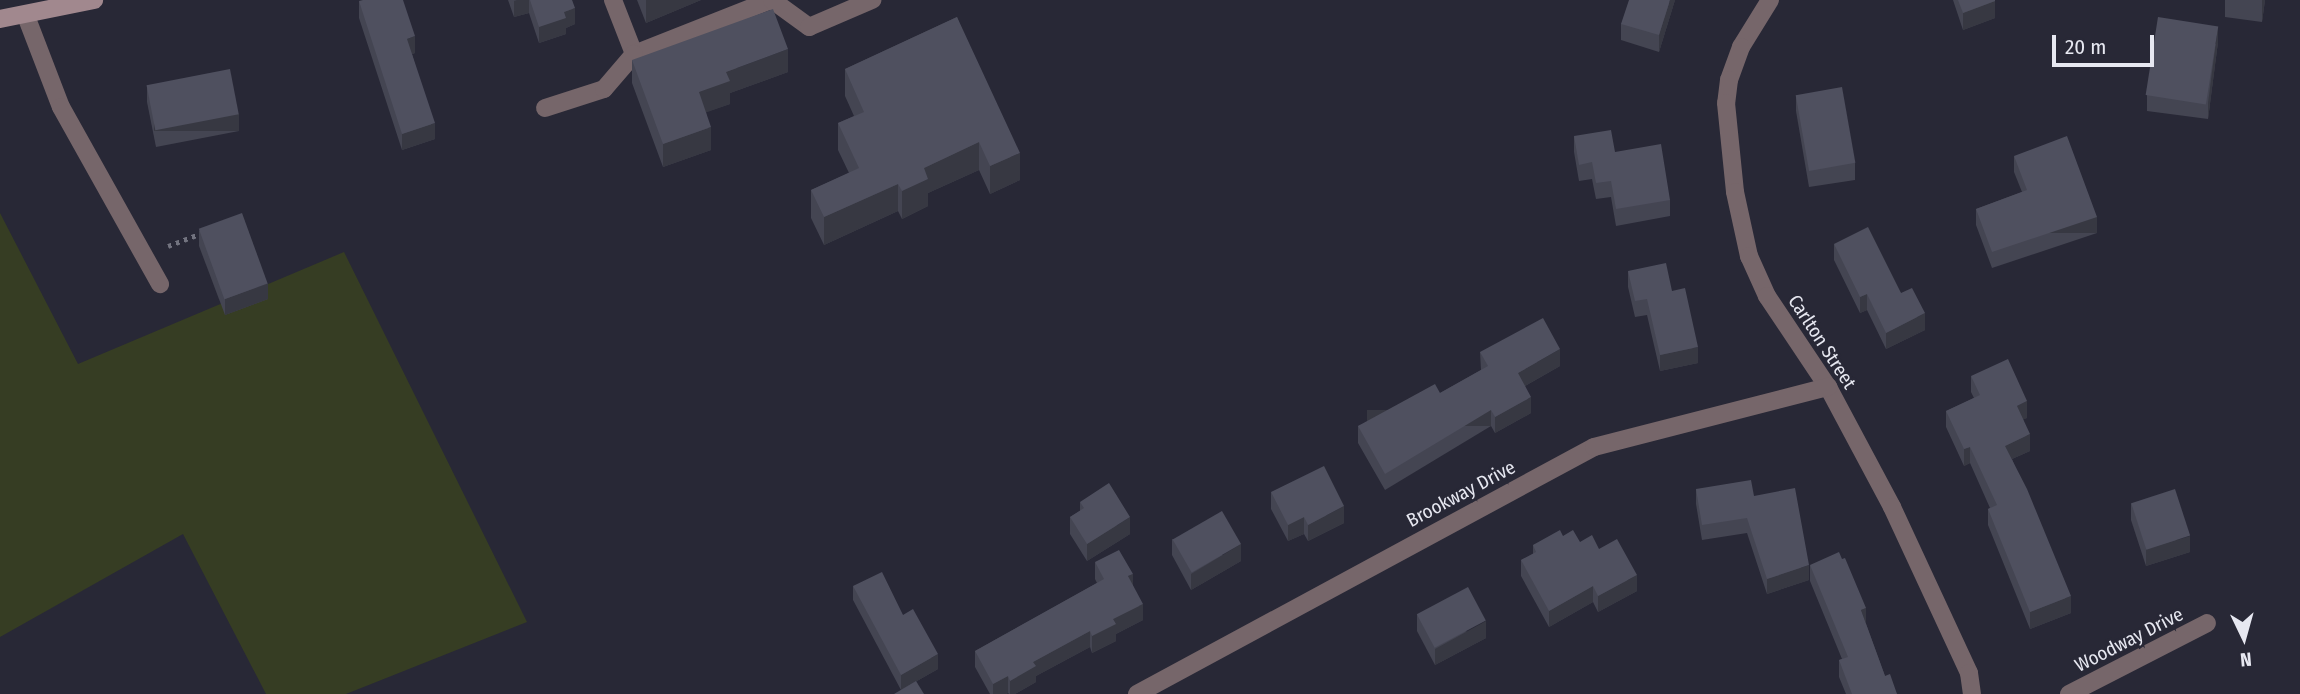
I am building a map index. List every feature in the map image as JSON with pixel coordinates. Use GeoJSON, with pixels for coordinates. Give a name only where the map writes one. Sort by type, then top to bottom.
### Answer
{"type":"FeatureCollection","features":[{"type":"Feature","properties":{"kind":"main road"},"geometry":{"type":"LineString","coordinates":[[0,19],[26,16],[94,0]]}},
{"type":"Feature","properties":{"kind":"street"},"geometry":{"type":"LineString","coordinates":[[613,0],[634,54]]}},
{"type":"Feature","properties":{"kind":"street"},"geometry":{"type":"LineString","coordinates":[[545,108],[604,89],[634,54],[772,0],[808,27],[872,0]]}},
{"type":"Feature","properties":{"kind":"street","name":"Carlton Street"},"geometry":{"type":"LineString","coordinates":[[1770,0],[1741,47],[1729,80],[1726,103],[1735,192],[1749,256],[1767,296],[1828,387],[1892,507],[1969,673],[1972,694]]}},
{"type":"Feature","properties":{"kind":"street"},"geometry":{"type":"LineString","coordinates":[[26,16],[61,107],[160,284]]}},
{"type":"Feature","properties":{"kind":"street","name":"Brookway Drive"},"geometry":{"type":"LineString","coordinates":[[1137,694],[1594,447],[1828,387]]}},
{"type":"Feature","properties":{"kind":"street","name":"Woodway Drive"},"geometry":{"type":"LineString","coordinates":[[2069,694],[2207,624]]}},
{"type":"Feature","properties":{"kind":"path"},"geometry":{"type":"LineString","coordinates":[[144,255],[206,232]]}},
{"type":"Feature","properties":{"kind":"green space"},"geometry":{"type":"Polygon","coordinates":[[[0,213],[78,364],[344,252],[527,622],[346,694],[266,694],[183,534],[0,637],[0,213]]]}},
{"type":"Feature","properties":{"kind":"building"},"geometry":{"type":"Polygon","coordinates":[[[403,0],[415,36],[407,39],[435,123],[402,134],[359,1],[403,0]]]}},
{"type":"Feature","properties":{"kind":"building"},"geometry":{"type":"Polygon","coordinates":[[[530,0],[572,0],[575,8],[564,12],[566,18],[539,27],[530,0]]]}},
{"type":"Feature","properties":{"kind":"building"},"geometry":{"type":"Polygon","coordinates":[[[1629,0],[1670,0],[1659,35],[1621,24],[1629,0]]]}},
{"type":"Feature","properties":{"kind":"building"},"geometry":{"type":"Polygon","coordinates":[[[1958,0],[1995,0],[1995,1],[1963,13],[1958,0]]]}},
{"type":"Feature","properties":{"kind":"building"},"geometry":{"type":"Polygon","coordinates":[[[773,9],[788,49],[726,72],[730,81],[699,92],[711,127],[663,144],[632,60],[773,9]]]}},
{"type":"Feature","properties":{"kind":"building"},"geometry":{"type":"Polygon","coordinates":[[[957,17],[1020,153],[990,166],[979,142],[924,168],[928,179],[902,191],[898,184],[824,217],[811,190],[859,168],[838,123],[864,112],[845,69],[957,17]]]}},
{"type":"Feature","properties":{"kind":"building"},"geometry":{"type":"Polygon","coordinates":[[[2158,17],[2218,27],[2206,105],[2146,95],[2158,17]]]}},
{"type":"Feature","properties":{"kind":"building"},"geometry":{"type":"Polygon","coordinates":[[[230,69],[239,114],[155,130],[147,85],[230,69]]]}},
{"type":"Feature","properties":{"kind":"building"},"geometry":{"type":"Polygon","coordinates":[[[1842,87],[1855,163],[1809,171],[1796,95],[1842,87]]]}},
{"type":"Feature","properties":{"kind":"building"},"geometry":{"type":"Polygon","coordinates":[[[1611,130],[1615,152],[1661,144],[1670,200],[1616,209],[1611,181],[1596,183],[1592,162],[1579,165],[1574,136],[1611,130]]]}},
{"type":"Feature","properties":{"kind":"building"},"geometry":{"type":"Polygon","coordinates":[[[2067,136],[2097,217],[1992,252],[1976,209],[2027,190],[2014,156],[2067,136]]]}},
{"type":"Feature","properties":{"kind":"building"},"geometry":{"type":"Polygon","coordinates":[[[242,213],[268,283],[224,299],[199,229],[242,213]]]}},
{"type":"Feature","properties":{"kind":"building"},"geometry":{"type":"Polygon","coordinates":[[[1868,227],[1901,293],[1912,288],[1925,313],[1886,333],[1867,294],[1860,297],[1834,244],[1868,227]]]}},
{"type":"Feature","properties":{"kind":"building"},"geometry":{"type":"Polygon","coordinates":[[[1666,263],[1672,291],[1685,288],[1698,347],[1660,355],[1647,299],[1635,301],[1628,271],[1666,263]]]}},
{"type":"Feature","properties":{"kind":"building"},"geometry":{"type":"Polygon","coordinates":[[[1543,318],[1560,349],[1518,373],[1531,397],[1495,417],[1491,410],[1385,474],[1358,426],[1435,384],[1440,393],[1488,366],[1480,352],[1543,318]]]}},
{"type":"Feature","properties":{"kind":"building"},"geometry":{"type":"Polygon","coordinates":[[[2008,359],[2027,401],[2017,406],[2030,434],[2005,446],[2027,489],[2071,596],[2030,612],[1988,509],[1997,505],[1970,447],[1964,449],[1946,411],[1980,395],[1971,376],[2008,359]]]}},
{"type":"Feature","properties":{"kind":"building"},"geometry":{"type":"Polygon","coordinates":[[[1324,466],[1344,506],[1308,525],[1304,517],[1288,525],[1271,492],[1324,466]]]}},
{"type":"Feature","properties":{"kind":"building"},"geometry":{"type":"Polygon","coordinates":[[[1751,480],[1754,496],[1795,488],[1809,565],[1767,579],[1747,518],[1702,525],[1696,489],[1751,480]]]}},
{"type":"Feature","properties":{"kind":"building"},"geometry":{"type":"Polygon","coordinates":[[[1109,483],[1130,517],[1087,544],[1070,517],[1084,508],[1080,502],[1109,483]]]}},
{"type":"Feature","properties":{"kind":"building"},"geometry":{"type":"Polygon","coordinates":[[[2175,489],[2190,536],[2146,550],[2131,503],[2175,489]]]}},
{"type":"Feature","properties":{"kind":"building"},"geometry":{"type":"Polygon","coordinates":[[[1222,511],[1241,544],[1192,572],[1173,540],[1222,511]]]}},
{"type":"Feature","properties":{"kind":"building"},"geometry":{"type":"Polygon","coordinates":[[[1560,530],[1563,536],[1573,530],[1580,542],[1592,535],[1599,549],[1617,539],[1637,575],[1598,596],[1593,586],[1549,611],[1521,560],[1536,552],[1533,545],[1560,530]]]}},
{"type":"Feature","properties":{"kind":"building"},"geometry":{"type":"Polygon","coordinates":[[[1119,550],[1133,574],[1128,576],[1143,604],[1113,619],[1116,624],[1092,636],[1090,631],[1033,662],[1036,666],[1010,681],[1008,676],[993,684],[975,651],[1104,579],[1095,562],[1119,550]]]}},
{"type":"Feature","properties":{"kind":"building"},"geometry":{"type":"Polygon","coordinates":[[[1839,552],[1842,559],[1845,558],[1866,608],[1861,610],[1885,676],[1890,674],[1897,694],[1852,694],[1839,660],[1848,657],[1810,565],[1839,552]]]}},
{"type":"Feature","properties":{"kind":"building"},"geometry":{"type":"Polygon","coordinates":[[[882,572],[903,615],[913,609],[938,654],[901,675],[853,586],[882,572]]]}},
{"type":"Feature","properties":{"kind":"building"},"geometry":{"type":"Polygon","coordinates":[[[1468,587],[1486,621],[1435,648],[1417,614],[1468,587]]]}},
{"type":"Feature","properties":{"kind":"building"},"geometry":{"type":"Polygon","coordinates":[[[916,681],[924,694],[894,694],[916,681]]]}}]}
